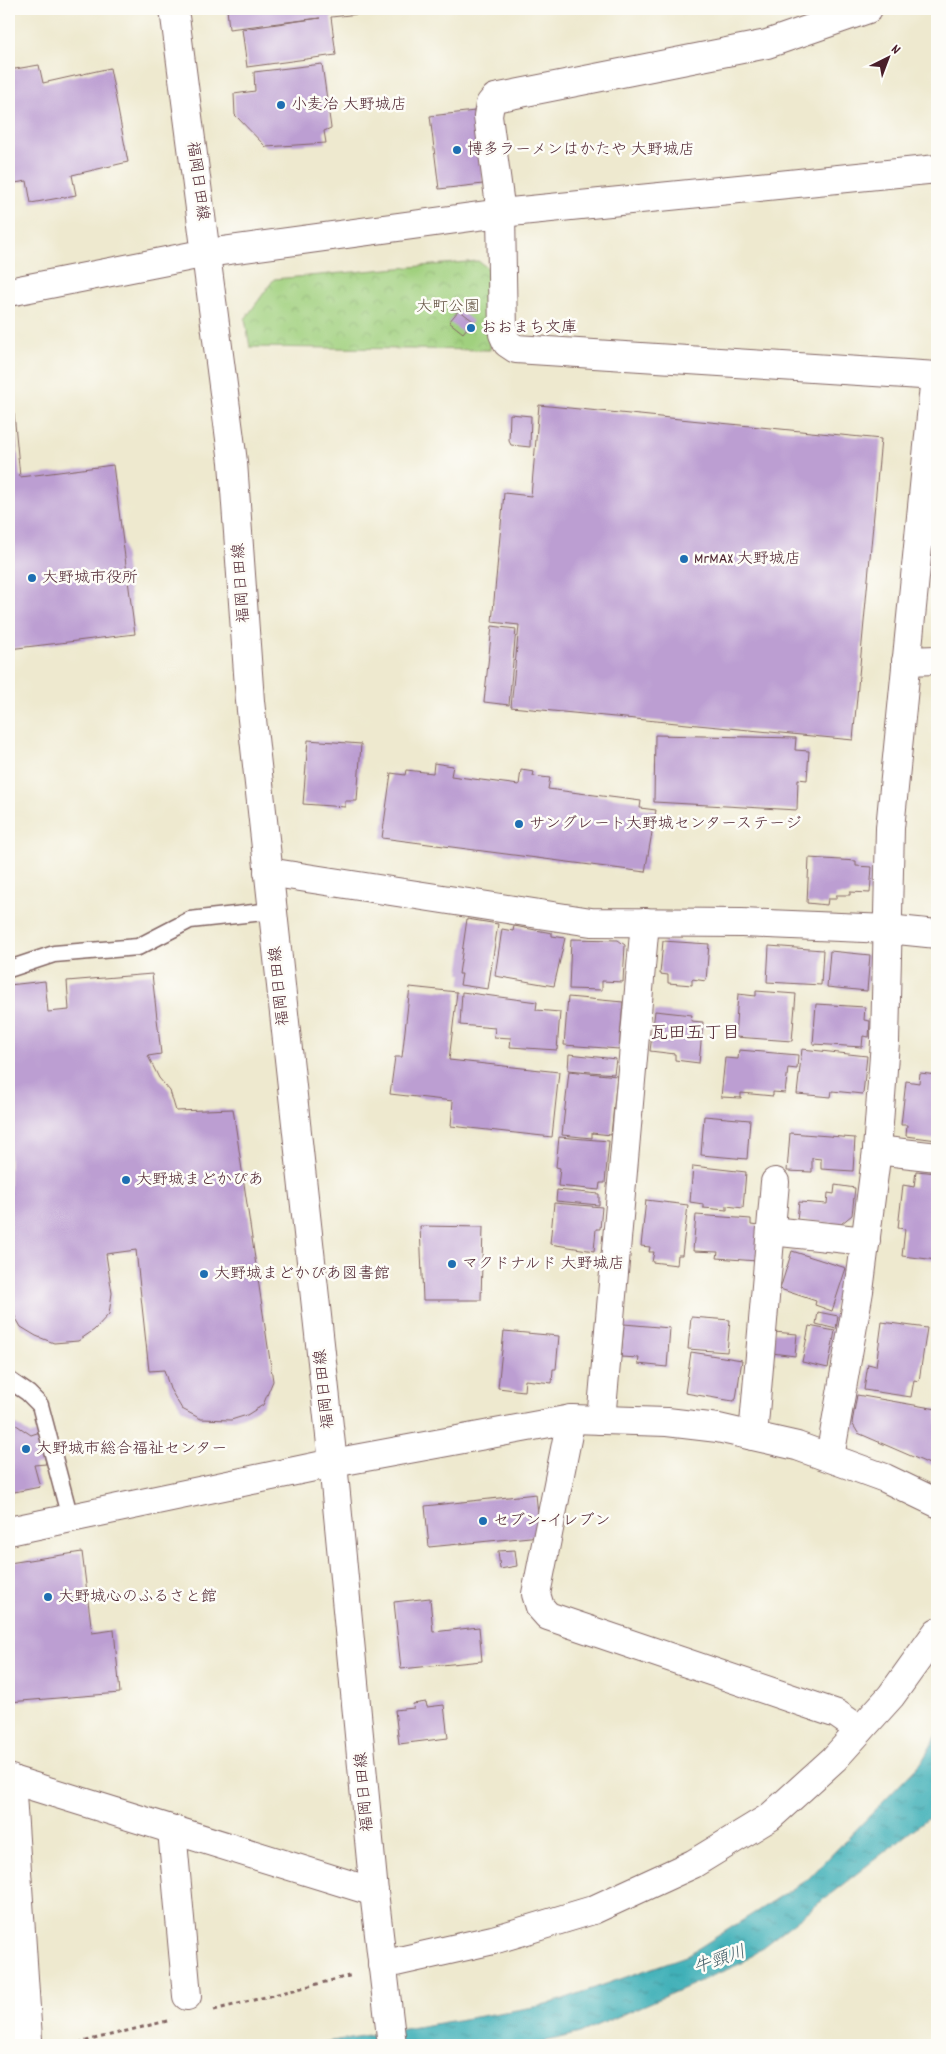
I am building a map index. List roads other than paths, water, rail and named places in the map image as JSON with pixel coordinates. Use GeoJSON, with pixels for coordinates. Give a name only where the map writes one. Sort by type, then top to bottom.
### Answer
{"type":"FeatureCollection","features":[{"type":"Feature","properties":{"kind":"street","name":"福岡日田線"},"geometry":{"type":"LineString","coordinates":[[174,9],[234,462],[250,701],[333,1463],[374,1892],[392,2045]]}},
{"type":"Feature","properties":{"kind":"street"},"geometry":{"type":"LineString","coordinates":[[830,1457],[866,1241],[877,1150],[885,1042],[890,828],[906,661],[927,554],[936,376],[516,349],[507,343],[503,334],[501,213],[488,116],[490,104],[496,98],[767,44],[868,9]]}},
{"type":"Feature","properties":{"kind":"street"},"geometry":{"type":"LineString","coordinates":[[9,292],[207,253],[501,213],[937,169]]}},
{"type":"Feature","properties":{"kind":"street"},"geometry":{"type":"LineString","coordinates":[[906,661],[937,660]]}},
{"type":"Feature","properties":{"kind":"street"},"geometry":{"type":"LineString","coordinates":[[268,872],[590,922],[888,929],[937,934]]}},
{"type":"Feature","properties":{"kind":"street"},"geometry":{"type":"LineString","coordinates":[[601,1420],[644,922]]}},
{"type":"Feature","properties":{"kind":"street"},"geometry":{"type":"LineString","coordinates":[[877,1150],[937,1157]]}},
{"type":"Feature","properties":{"kind":"street"},"geometry":{"type":"LineString","coordinates":[[753,1436],[775,1182]]}},
{"type":"Feature","properties":{"kind":"street"},"geometry":{"type":"LineString","coordinates":[[771,1231],[866,1241]]}},
{"type":"Feature","properties":{"kind":"street"},"geometry":{"type":"LineString","coordinates":[[571,1419],[536,1594],[540,1607],[548,1616],[837,1714],[860,1730]]}},
{"type":"Feature","properties":{"kind":"street"},"geometry":{"type":"LineString","coordinates":[[9,1530],[333,1463],[571,1419],[667,1422],[718,1428],[797,1446],[885,1478],[937,1503]]}},
{"type":"Feature","properties":{"kind":"street"},"geometry":{"type":"LineString","coordinates":[[382,1965],[493,1940],[593,1910],[693,1864],[770,1817],[834,1759],[891,1696],[937,1632]]}},
{"type":"Feature","properties":{"kind":"street"},"geometry":{"type":"LineString","coordinates":[[9,2040],[28,2039],[10,1779],[374,1892]]}},
{"type":"Feature","properties":{"kind":"street"},"geometry":{"type":"LineString","coordinates":[[172,1830],[187,1996]]}},
{"type":"Feature","properties":{"kind":"lane"},"geometry":{"type":"LineString","coordinates":[[9,969],[54,954],[138,947],[190,920],[272,911]]}},
{"type":"Feature","properties":{"kind":"lane"},"geometry":{"type":"LineString","coordinates":[[9,1380],[28,1393],[40,1406],[70,1518]]}},
{"type":"Feature","properties":{"kind":"water","name":"牛頸川"},"geometry":{"type":"Polygon","coordinates":[[[937,1735],[937,1811],[742,1963],[580,2033],[530,2045],[309,2045],[546,2005],[686,1956],[808,1879],[921,1763],[937,1735]]]}},
{"type":"Feature","properties":{"kind":"place","name":"小麦冶 大野城店"},"geometry":{"type":"Point","coordinates":[281,105]}},
{"type":"Feature","properties":{"kind":"place","name":"博多ラーメンはかたや 大野城店"},"geometry":{"type":"Point","coordinates":[457,150]}},
{"type":"Feature","properties":{"kind":"place","name":"おおまち文庫"},"geometry":{"type":"Point","coordinates":[471,328]}},
{"type":"Feature","properties":{"kind":"place","name":"MrMAX 大野城店"},"geometry":{"type":"Point","coordinates":[684,559]}},
{"type":"Feature","properties":{"kind":"place","name":"大野城市役所"},"geometry":{"type":"Point","coordinates":[32,578]}},
{"type":"Feature","properties":{"kind":"place","name":"サングレート大野城センターステージ"},"geometry":{"type":"Point","coordinates":[519,824]}},
{"type":"Feature","properties":{"kind":"place","name":"大野城まどかぴあ"},"geometry":{"type":"Point","coordinates":[126,1180]}},
{"type":"Feature","properties":{"kind":"place","name":"マクドナルド 大野城店"},"geometry":{"type":"Point","coordinates":[452,1264]}},
{"type":"Feature","properties":{"kind":"place","name":"大野城まどかぴあ図書館"},"geometry":{"type":"Point","coordinates":[204,1274]}},
{"type":"Feature","properties":{"kind":"place","name":"大野城市総合福祉センター"},"geometry":{"type":"Point","coordinates":[26,1449]}},
{"type":"Feature","properties":{"kind":"place","name":"セブン-イレブン"},"geometry":{"type":"Point","coordinates":[483,1521]}},
{"type":"Feature","properties":{"kind":"place","name":"大野城心のふるさと館"},"geometry":{"type":"Point","coordinates":[48,1597]}},
{"type":"Feature","properties":{"kind":"district","name":"瓦田五丁目"},"geometry":{"type":"Point","coordinates":[695,1034]}},
{"type":"Feature","properties":{"kind":"park label","name":"大町公園"},"geometry":{"type":"Point","coordinates":[448,307]}}]}
